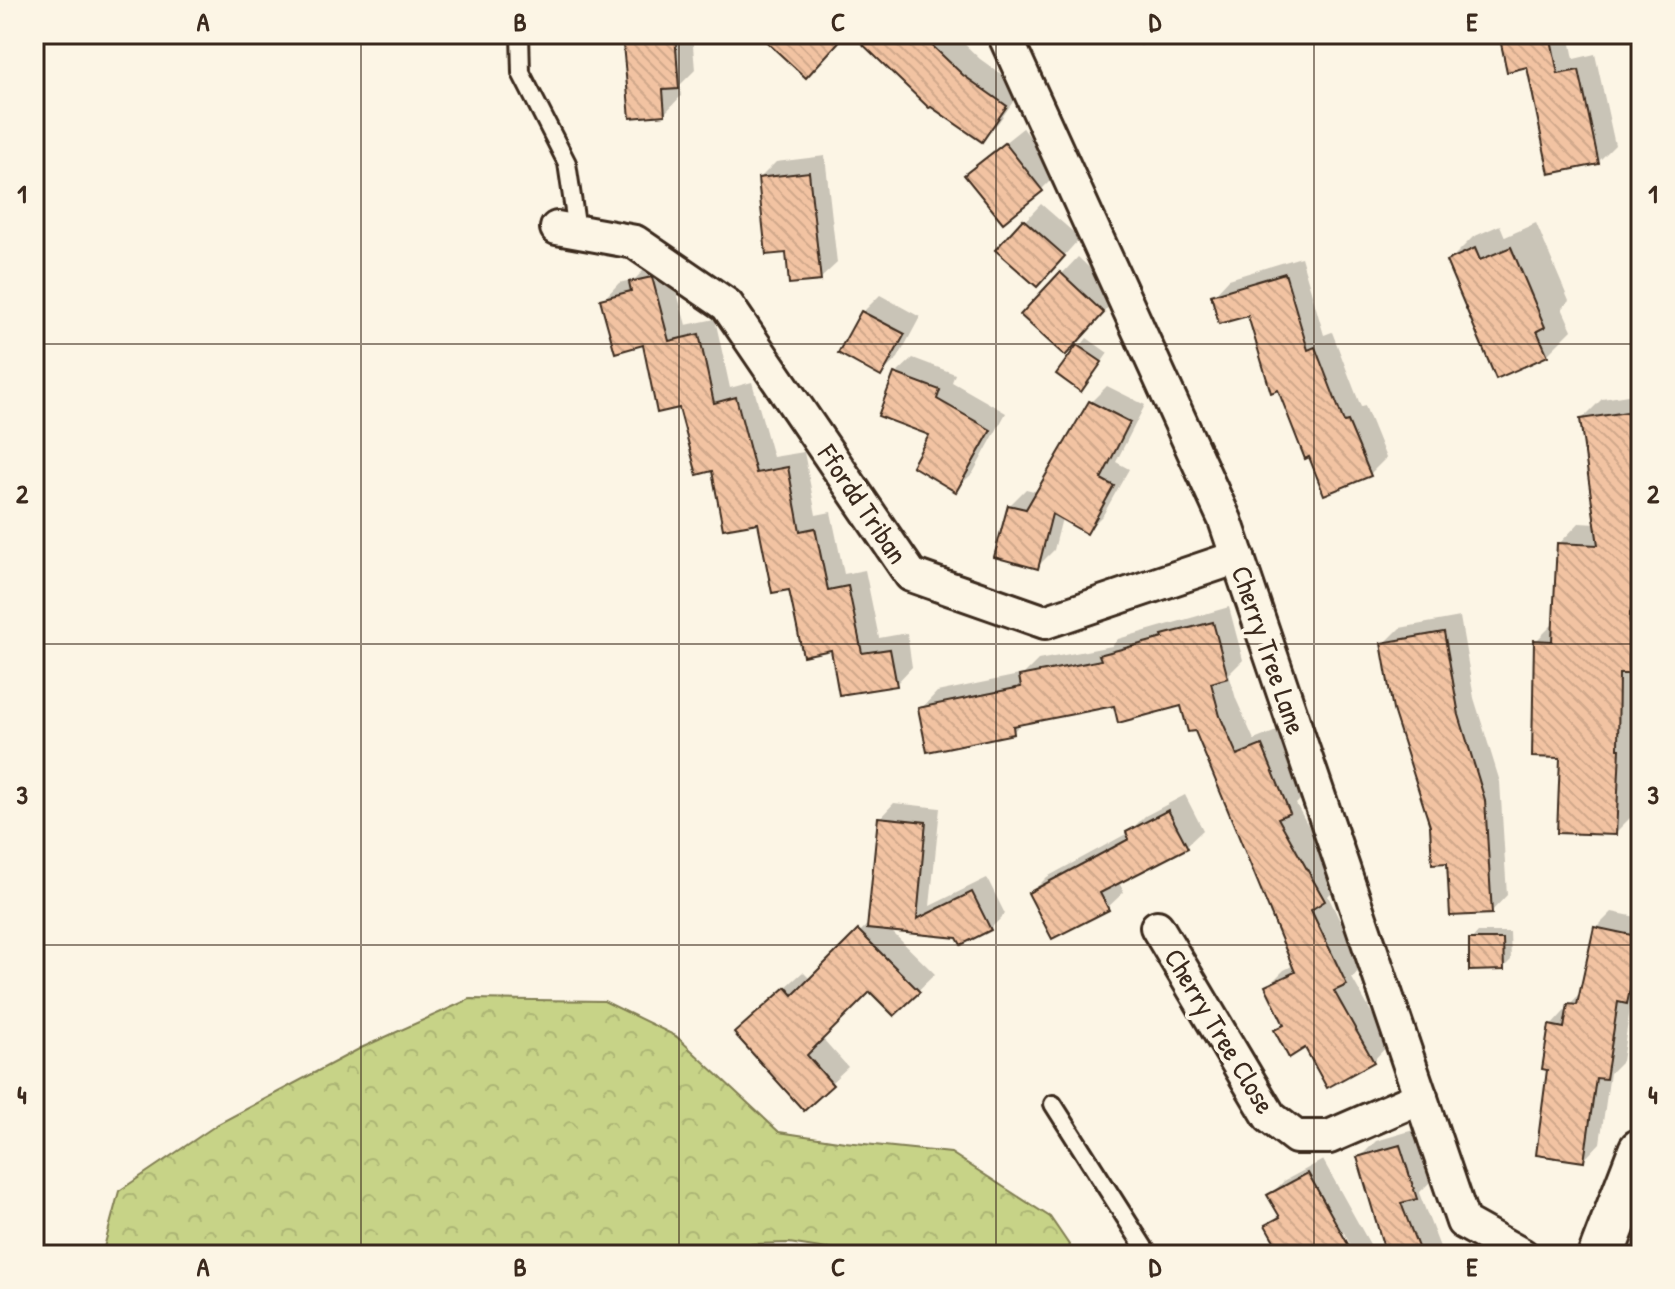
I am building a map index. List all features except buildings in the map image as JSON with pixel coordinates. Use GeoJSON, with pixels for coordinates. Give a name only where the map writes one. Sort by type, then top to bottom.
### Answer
{"type":"FeatureCollection","features":[{"type":"Feature","properties":{"kind":"main road"},"geometry":{"type":"LineString","coordinates":[[1601,1255],[1641,1151]]}},
{"type":"Feature","properties":{"kind":"street","name":"Cherry Tree Lane"},"geometry":{"type":"LineString","coordinates":[[1004,34],[1219,506],[1463,1222],[1522,1255]]}},
{"type":"Feature","properties":{"kind":"street","name":"Ffordd Triban"},"geometry":{"type":"LineString","coordinates":[[567,230],[635,242],[727,305],[911,575],[1045,622],[1238,557]]}},
{"type":"Feature","properties":{"kind":"street","name":"Cherry Tree Close"},"geometry":{"type":"LineString","coordinates":[[1157,927],[1270,1117],[1296,1137],[1329,1137],[1421,1097]]}},
{"type":"Feature","properties":{"kind":"lane"},"geometry":{"type":"LineString","coordinates":[[520,34],[521,73],[567,163],[567,230]]}},
{"type":"Feature","properties":{"kind":"lane"},"geometry":{"type":"LineString","coordinates":[[1053,1104],[1149,1255]]}},
{"type":"Feature","properties":{"kind":"green space"},"geometry":{"type":"Polygon","coordinates":[[[470,999],[604,1001],[676,1036],[779,1132],[951,1153],[1050,1217],[1076,1255],[864,1255],[789,1243],[752,1244],[729,1255],[102,1255],[119,1191],[218,1124],[361,1048],[470,999]]]}}]}
